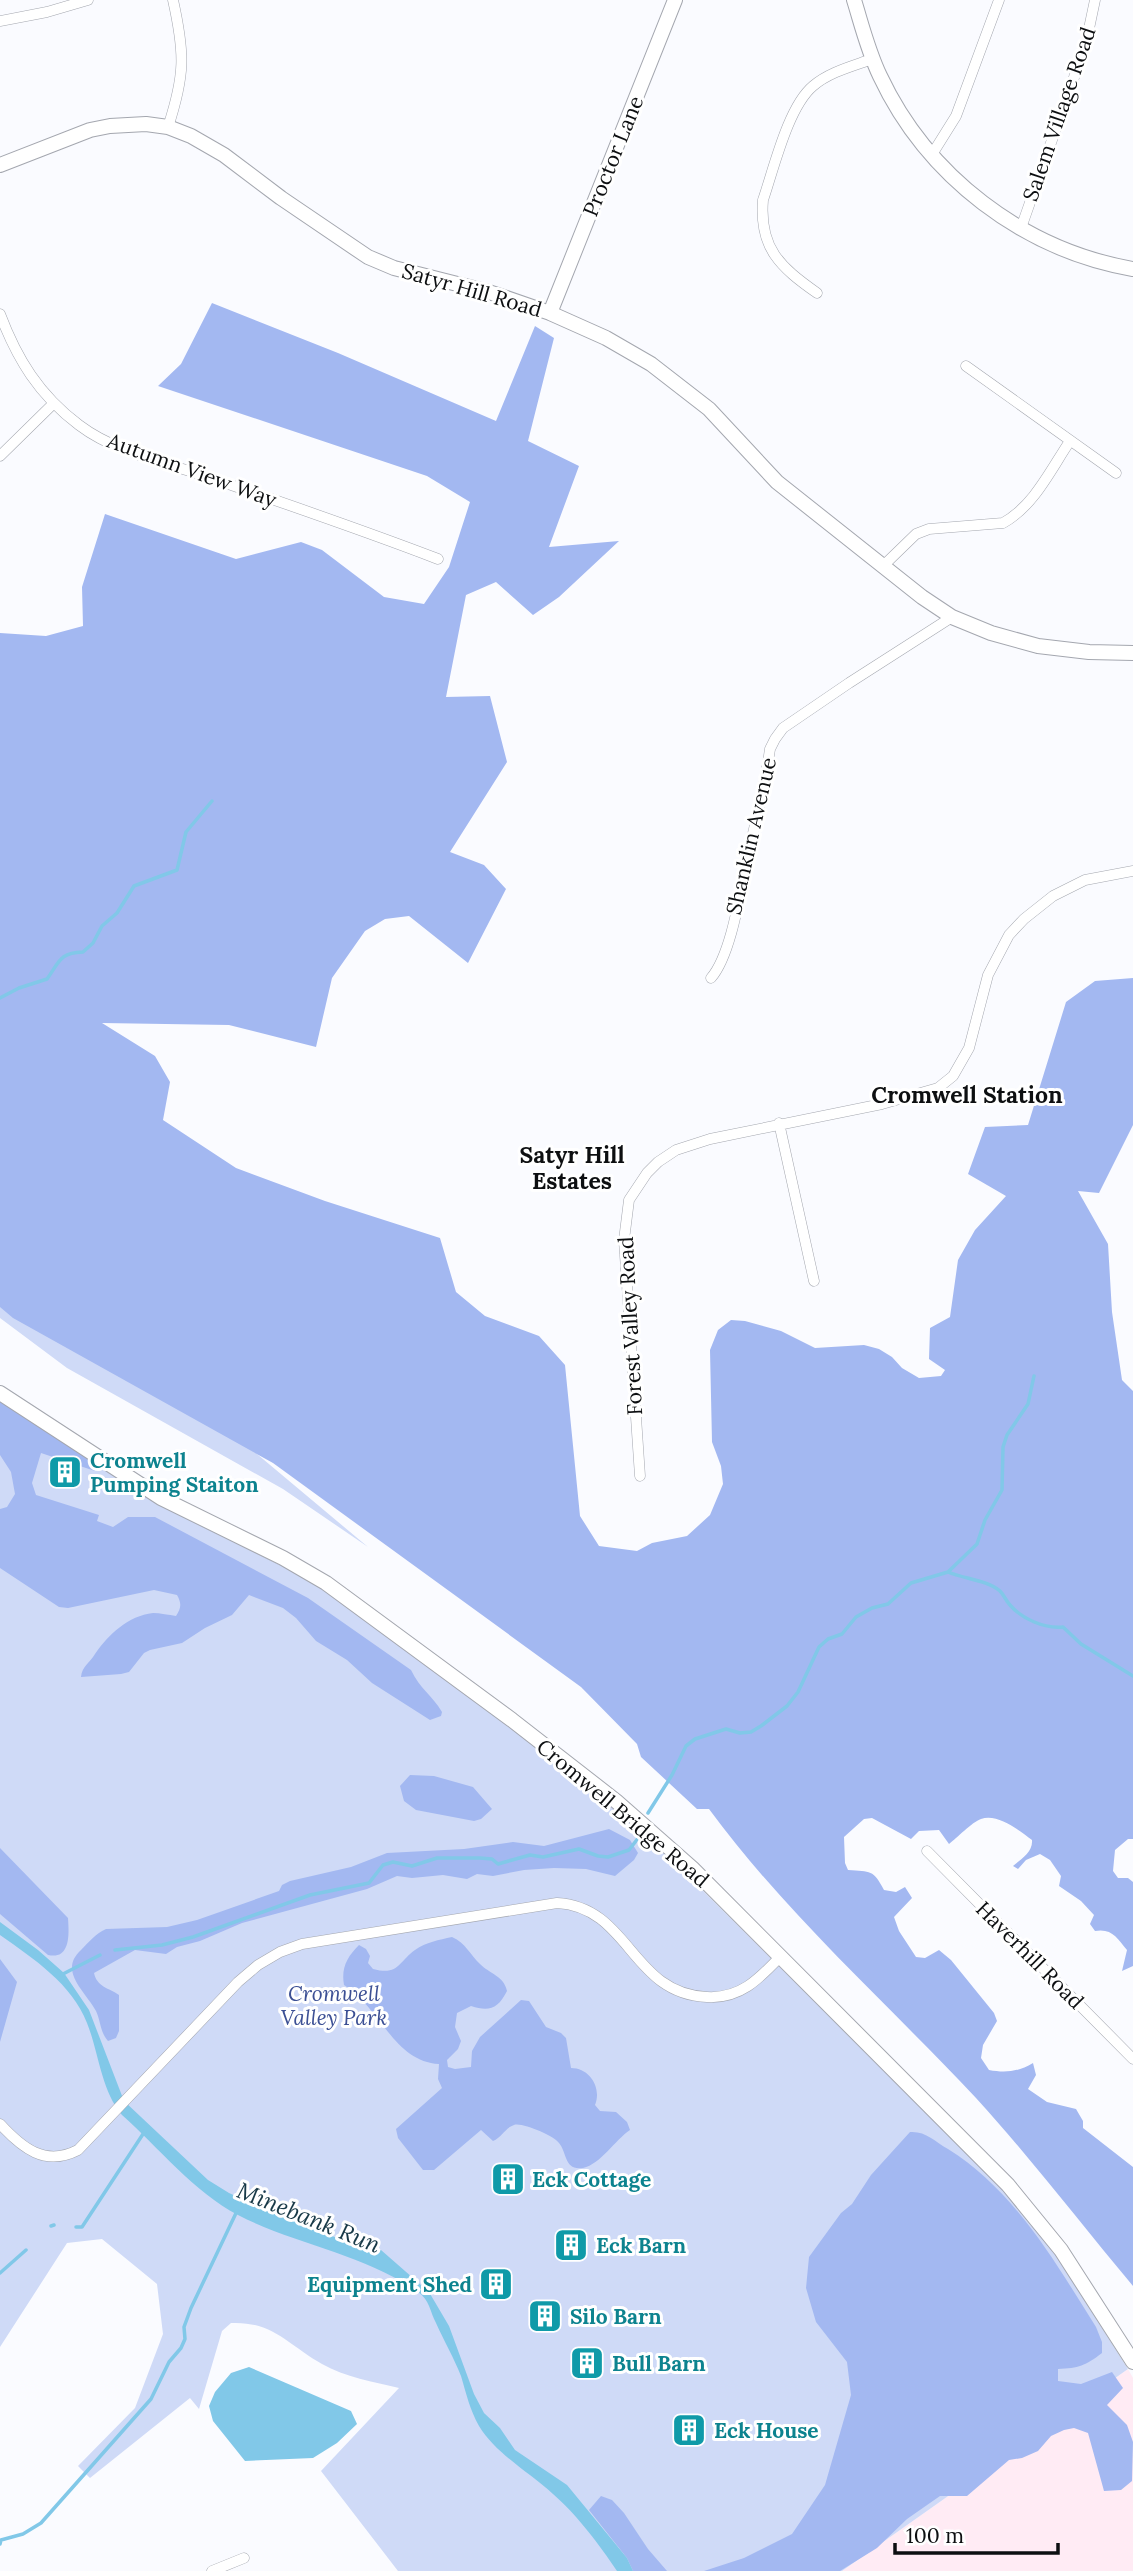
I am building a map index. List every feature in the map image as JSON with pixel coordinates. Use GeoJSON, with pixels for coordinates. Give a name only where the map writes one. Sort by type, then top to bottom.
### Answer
{"type":"FeatureCollection","features":[{"type":"Feature","properties":{"kind":"street"},"geometry":{"type":"LineString","coordinates":[[0,21],[47,12],[88,0]]}},
{"type":"Feature","properties":{"kind":"street"},"geometry":{"type":"LineString","coordinates":[[168,127],[179,93],[183,62],[173,0]]}},
{"type":"Feature","properties":{"kind":"street","name":"Proctor Lane"},"geometry":{"type":"LineString","coordinates":[[550,313],[675,0]]}},
{"type":"Feature","properties":{"kind":"street"},"geometry":{"type":"LineString","coordinates":[[854,0],[872,59],[902,117],[932,156],[976,199],[1021,228],[1081,255],[1133,270]]}},
{"type":"Feature","properties":{"kind":"street"},"geometry":{"type":"LineString","coordinates":[[932,156],[956,116],[999,0]]}},
{"type":"Feature","properties":{"kind":"street","name":"Salem Village Road"},"geometry":{"type":"LineString","coordinates":[[1021,228],[1078,66],[1095,0]]}},
{"type":"Feature","properties":{"kind":"street"},"geometry":{"type":"LineString","coordinates":[[817,293],[788,273],[768,248],[762,213],[763,200],[793,111],[802,97],[814,84],[872,59]]}},
{"type":"Feature","properties":{"kind":"street","name":"Satyr Hill Road"},"geometry":{"type":"LineString","coordinates":[[0,165],[90,130],[128,123],[168,127],[210,146],[281,198],[379,262],[411,274],[489,292],[550,313],[627,350],[695,396],[731,430],[777,482],[883,566],[953,617],[990,634],[1038,646],[1089,652],[1133,653]]}},
{"type":"Feature","properties":{"kind":"street","name":"Autumn View Way"},"geometry":{"type":"LineString","coordinates":[[0,314],[10,341],[28,374],[53,404],[81,427],[112,443],[438,559]]}},
{"type":"Feature","properties":{"kind":"street"},"geometry":{"type":"LineString","coordinates":[[967,366],[1116,473]]}},
{"type":"Feature","properties":{"kind":"street"},"geometry":{"type":"LineString","coordinates":[[0,456],[53,404]]}},
{"type":"Feature","properties":{"kind":"street"},"geometry":{"type":"LineString","coordinates":[[883,566],[916,534],[929,528],[1003,523],[1013,517],[1024,508],[1070,441]]}},
{"type":"Feature","properties":{"kind":"street","name":"Shanklin Avenue"},"geometry":{"type":"LineString","coordinates":[[711,978],[724,953],[735,915],[770,749],[775,739],[783,728],[953,617]]}},
{"type":"Feature","properties":{"kind":"street","name":"Forest Valley Road"},"geometry":{"type":"LineString","coordinates":[[639,1476],[624,1240],[629,1200],[637,1186],[658,1162],[676,1150],[710,1139],[882,1104],[938,1088],[953,1076],[969,1048],[988,975],[1009,935],[1024,919],[1053,897],[1085,880],[1133,871]]}},
{"type":"Feature","properties":{"kind":"street"},"geometry":{"type":"LineString","coordinates":[[779,1123],[814,1281]]}},
{"type":"Feature","properties":{"kind":"street","name":"Cromwell Bridge Road"},"geometry":{"type":"LineString","coordinates":[[0,1393],[161,1499],[283,1558],[326,1583],[512,1720],[616,1801],[692,1868],[1025,2204],[1061,2250],[1133,2362]]}},
{"type":"Feature","properties":{"kind":"street","name":"Haverhill Road"},"geometry":{"type":"LineString","coordinates":[[928,1851],[1133,2059]]}},
{"type":"Feature","properties":{"kind":"street"},"geometry":{"type":"LineString","coordinates":[[0,2124],[27,2150],[49,2157],[60,2157],[78,2150],[238,1982],[258,1965],[280,1952],[322,1939],[557,1903],[571,1904],[602,1918],[654,1978],[668,1988],[683,1993],[715,1998],[745,1989],[757,1981],[780,1957]]}},
{"type":"Feature","properties":{"kind":"street"},"geometry":{"type":"LineString","coordinates":[[212,2571],[244,2558]]}},
{"type":"Feature","properties":{"kind":"shaded area"},"geometry":{"type":"Polygon","coordinates":[[[212,303],[338,353],[496,421],[535,326],[554,338],[528,441],[579,466],[549,547],[619,541],[559,597],[533,615],[496,582],[466,595],[446,697],[490,696],[507,762],[450,852],[484,865],[506,889],[468,963],[409,916],[385,919],[365,931],[332,978],[316,1047],[229,1025],[102,1023],[155,1056],[170,1082],[163,1120],[236,1168],[325,1201],[440,1238],[456,1292],[485,1316],[539,1336],[565,1365],[580,1516],[599,1546],[637,1551],[652,1543],[687,1536],[710,1515],[723,1484],[721,1466],[712,1442],[710,1350],[718,1330],[731,1320],[781,1331],[815,1348],[864,1345],[879,1349],[919,1378],[941,1376],[945,1370],[929,1359],[930,1328],[950,1317],[958,1260],[975,1230],[1006,1196],[968,1174],[985,1127],[1028,1125],[1066,1002],[1095,981],[1133,978],[1133,1125],[1099,1193],[1078,1191],[1108,1244],[1112,1312],[1122,1380],[1133,1391],[1133,1839],[1128,1839],[1115,1850],[1113,1871],[1118,1878],[1128,1878],[1133,1882],[1133,1966],[1122,1971],[1127,1950],[1110,1933],[1095,1931],[1090,1924],[1094,1915],[1081,1901],[1059,1886],[1061,1876],[1050,1860],[1040,1854],[1026,1860],[1018,1869],[1013,1866],[1029,1852],[1032,1840],[1001,1821],[994,1818],[981,1819],[949,1844],[939,1830],[919,1831],[911,1839],[872,1818],[864,1819],[844,1837],[845,1863],[848,1870],[874,1875],[884,1890],[896,1892],[905,1887],[912,1898],[894,1917],[899,1931],[916,1957],[925,1958],[939,1950],[951,1960],[994,2013],[997,2021],[983,2045],[981,2058],[989,2070],[1011,2071],[1033,2063],[1036,2075],[1028,2089],[1047,2102],[1076,2109],[1083,2121],[1083,2128],[1133,2167],[1133,2286],[976,2098],[804,1922],[739,1848],[709,1809],[697,1809],[641,1757],[637,1744],[581,1687],[273,1463],[13,1318],[0,1307],[0,633],[46,636],[83,626],[82,587],[105,514],[236,559],[301,542],[322,550],[384,597],[424,604],[449,567],[470,502],[427,476],[158,386],[181,364],[212,303]]]}},
{"type":"Feature","properties":{"kind":"shaded area"},"geometry":{"type":"Polygon","coordinates":[[[0,1401],[92,1462],[95,1471],[41,1453],[32,1483],[36,1495],[99,1515],[97,1521],[113,1527],[128,1517],[155,1517],[308,1598],[411,1670],[442,1712],[441,1716],[430,1720],[372,1683],[347,1660],[316,1641],[296,1618],[283,1608],[249,1595],[232,1615],[182,1643],[144,1653],[129,1672],[81,1677],[100,1647],[120,1627],[144,1615],[156,1613],[176,1616],[180,1601],[177,1595],[154,1590],[68,1608],[59,1607],[0,1568],[0,1509],[7,1507],[15,1494],[11,1472],[0,1455],[0,1401]]]}},
{"type":"Feature","properties":{"kind":"shaded area"},"geometry":{"type":"Polygon","coordinates":[[[410,1775],[434,1776],[473,1787],[492,1809],[481,1819],[474,1821],[416,1810],[404,1801],[400,1786],[410,1775]]]}},
{"type":"Feature","properties":{"kind":"shaded area"},"geometry":{"type":"Polygon","coordinates":[[[609,1829],[630,1840],[638,1853],[634,1860],[615,1876],[586,1869],[554,1868],[493,1876],[477,1874],[467,1879],[443,1875],[412,1878],[397,1876],[367,1889],[242,1923],[200,1941],[177,1947],[166,1954],[135,1950],[94,1973],[101,1984],[119,1995],[119,2031],[116,2038],[108,2041],[96,2011],[73,1973],[72,1966],[81,1950],[92,1938],[106,1929],[167,1927],[197,1920],[279,1891],[282,1885],[290,1881],[351,1867],[387,1853],[464,1849],[513,1842],[544,1846],[609,1829]]]}},
{"type":"Feature","properties":{"kind":"shaded area"},"geometry":{"type":"Polygon","coordinates":[[[0,1848],[68,1918],[67,1944],[61,1953],[48,1955],[0,1914],[0,1848]]]}},
{"type":"Feature","properties":{"kind":"shaded area","name":"Minebank Run"},"geometry":{"type":"Polygon","coordinates":[[[0,1922],[64,1973],[89,2010],[124,2101],[208,2180],[229,2193],[288,2219],[363,2248],[381,2250],[429,2292],[449,2326],[474,2394],[484,2413],[500,2428],[515,2450],[567,2485],[627,2558],[633,2571],[617,2571],[571,2511],[486,2436],[476,2420],[458,2369],[422,2295],[376,2268],[238,2215],[192,2182],[122,2115],[109,2094],[87,2023],[72,1996],[51,1973],[0,1935],[0,1922]]]}},
{"type":"Feature","properties":{"kind":"shaded area"},"geometry":{"type":"Polygon","coordinates":[[[452,1937],[464,1946],[476,1961],[500,1979],[507,1991],[492,2008],[471,2006],[457,2013],[455,2027],[461,2041],[458,2049],[447,2060],[448,2067],[471,2067],[472,2051],[480,2037],[521,2000],[529,2001],[546,2027],[566,2038],[571,2068],[584,2071],[593,2080],[597,2092],[595,2105],[600,2111],[616,2112],[627,2122],[630,2130],[590,2166],[572,2167],[556,2140],[538,2130],[518,2125],[511,2126],[493,2141],[481,2130],[434,2170],[423,2170],[398,2138],[396,2129],[442,2088],[438,2079],[439,2064],[423,2061],[398,2044],[367,2006],[344,1985],[344,1968],[348,1958],[359,1945],[366,1949],[370,1956],[368,1963],[373,1969],[388,1971],[397,1967],[419,1947],[452,1937]]]}},
{"type":"Feature","properties":{"kind":"shaded area"},"geometry":{"type":"Polygon","coordinates":[[[0,1959],[17,1982],[0,2042],[0,1959]]]}},
{"type":"Feature","properties":{"kind":"shaded area"},"geometry":{"type":"Polygon","coordinates":[[[910,2132],[921,2133],[934,2140],[994,2185],[1032,2229],[1065,2278],[1096,2327],[1102,2342],[1102,2353],[1082,2366],[1058,2369],[1058,2381],[1081,2384],[1112,2372],[1123,2388],[1107,2405],[1127,2425],[1133,2442],[1132,2481],[1121,2490],[1104,2491],[1088,2433],[1074,2428],[1064,2430],[1051,2436],[1038,2451],[1009,2460],[967,2496],[940,2496],[907,2519],[877,2548],[840,2571],[704,2571],[744,2558],[792,2534],[825,2485],[851,2395],[847,2362],[816,2322],[806,2288],[809,2257],[841,2213],[852,2204],[871,2175],[910,2132]]]}},
{"type":"Feature","properties":{"kind":"shaded area"},"geometry":{"type":"Polygon","coordinates":[[[249,2367],[351,2411],[357,2424],[337,2443],[313,2458],[245,2461],[213,2421],[209,2406],[215,2392],[231,2373],[249,2367]]]}},
{"type":"Feature","properties":{"kind":"shaded area"},"geometry":{"type":"Polygon","coordinates":[[[1128,2369],[1133,2378],[1133,2571],[842,2571],[1128,2369]]]}},
{"type":"Feature","properties":{"kind":"shaded area"},"geometry":{"type":"Polygon","coordinates":[[[601,2496],[612,2500],[624,2513],[648,2549],[667,2571],[633,2571],[627,2558],[589,2510],[601,2496]]]}},
{"type":"Feature","properties":{"kind":"green space"},"geometry":{"type":"Polygon","coordinates":[[[0,1239],[368,1547],[283,1489],[67,1368],[0,1318],[0,1239]]]}},
{"type":"Feature","properties":{"kind":"green space","name":"Cromwell Valley Park"},"geometry":{"type":"Polygon","coordinates":[[[0,1399],[165,1508],[310,1580],[509,1725],[628,1820],[678,1866],[1005,2190],[1045,2238],[1128,2369],[842,2571],[398,2571],[321,2471],[399,2388],[331,2369],[269,2330],[246,2323],[231,2323],[222,2331],[199,2409],[190,2398],[90,2478],[78,2466],[135,2408],[163,2334],[157,2284],[102,2239],[67,2243],[0,2347],[0,1399]]]}},
{"type":"Feature","properties":{"kind":"waterway"},"geometry":{"type":"LineString","coordinates":[[0,998],[19,988],[47,979],[64,956],[83,952],[93,943],[102,926],[117,913],[134,886],[177,870],[186,832],[212,801]]}},
{"type":"Feature","properties":{"kind":"waterway"},"geometry":{"type":"LineString","coordinates":[[648,1813],[672,1775],[686,1746],[695,1739],[726,1729],[740,1733],[751,1732],[761,1726],[787,1706],[798,1692],[819,1647],[828,1639],[842,1634],[856,1617],[872,1608],[888,1604],[911,1583],[948,1572],[977,1544],[985,1520],[1002,1490],[1003,1447],[1007,1435],[1028,1404],[1034,1376]]}},
{"type":"Feature","properties":{"kind":"waterway"},"geometry":{"type":"LineString","coordinates":[[948,1572],[995,1587],[1021,1615],[1041,1625],[1063,1627],[1081,1644],[1133,1676]]}},
{"type":"Feature","properties":{"kind":"waterway"},"geometry":{"type":"LineString","coordinates":[[115,1950],[162,1945],[193,1937],[310,1895],[369,1883],[383,1865],[393,1862],[412,1866],[437,1858],[480,1858],[492,1859],[498,1864],[530,1855],[543,1857],[579,1849],[608,1857],[629,1850],[639,1837]]}},
{"type":"Feature","properties":{"kind":"waterway"},"geometry":{"type":"LineString","coordinates":[[61,1975],[100,1955]]}},
{"type":"Feature","properties":{"kind":"waterway"},"geometry":{"type":"LineString","coordinates":[[76,2227],[82,2227],[145,2131]]}},
{"type":"Feature","properties":{"kind":"waterway"},"geometry":{"type":"LineString","coordinates":[[0,2544],[1,2540],[23,2534],[41,2523],[151,2399],[169,2362],[181,2348],[185,2339],[184,2327],[191,2308],[237,2211]]}},
{"type":"Feature","properties":{"kind":"waterway"},"geometry":{"type":"LineString","coordinates":[[0,2273],[26,2250]]}},
{"type":"Feature","properties":{"kind":"place","name":"Cromwell Pumping Staiton"},"geometry":{"type":"Point","coordinates":[65,1472]}},
{"type":"Feature","properties":{"kind":"place","name":"Eck Cottage"},"geometry":{"type":"Point","coordinates":[508,2179]}},
{"type":"Feature","properties":{"kind":"place","name":"Eck Barn"},"geometry":{"type":"Point","coordinates":[571,2245]}},
{"type":"Feature","properties":{"kind":"place","name":"Equipment Shed"},"geometry":{"type":"Point","coordinates":[496,2284]}},
{"type":"Feature","properties":{"kind":"place","name":"Silo Barn"},"geometry":{"type":"Point","coordinates":[545,2316]}},
{"type":"Feature","properties":{"kind":"place","name":"Bull Barn"},"geometry":{"type":"Point","coordinates":[587,2363]}},
{"type":"Feature","properties":{"kind":"place","name":"Eck House"},"geometry":{"type":"Point","coordinates":[689,2430]}},
{"type":"Feature","properties":{"kind":"district","name":"Cromwell Station"},"geometry":{"type":"Point","coordinates":[967,1094]}},
{"type":"Feature","properties":{"kind":"district","name":"Satyr Hill Estates"},"geometry":{"type":"Point","coordinates":[572,1167]}}]}
